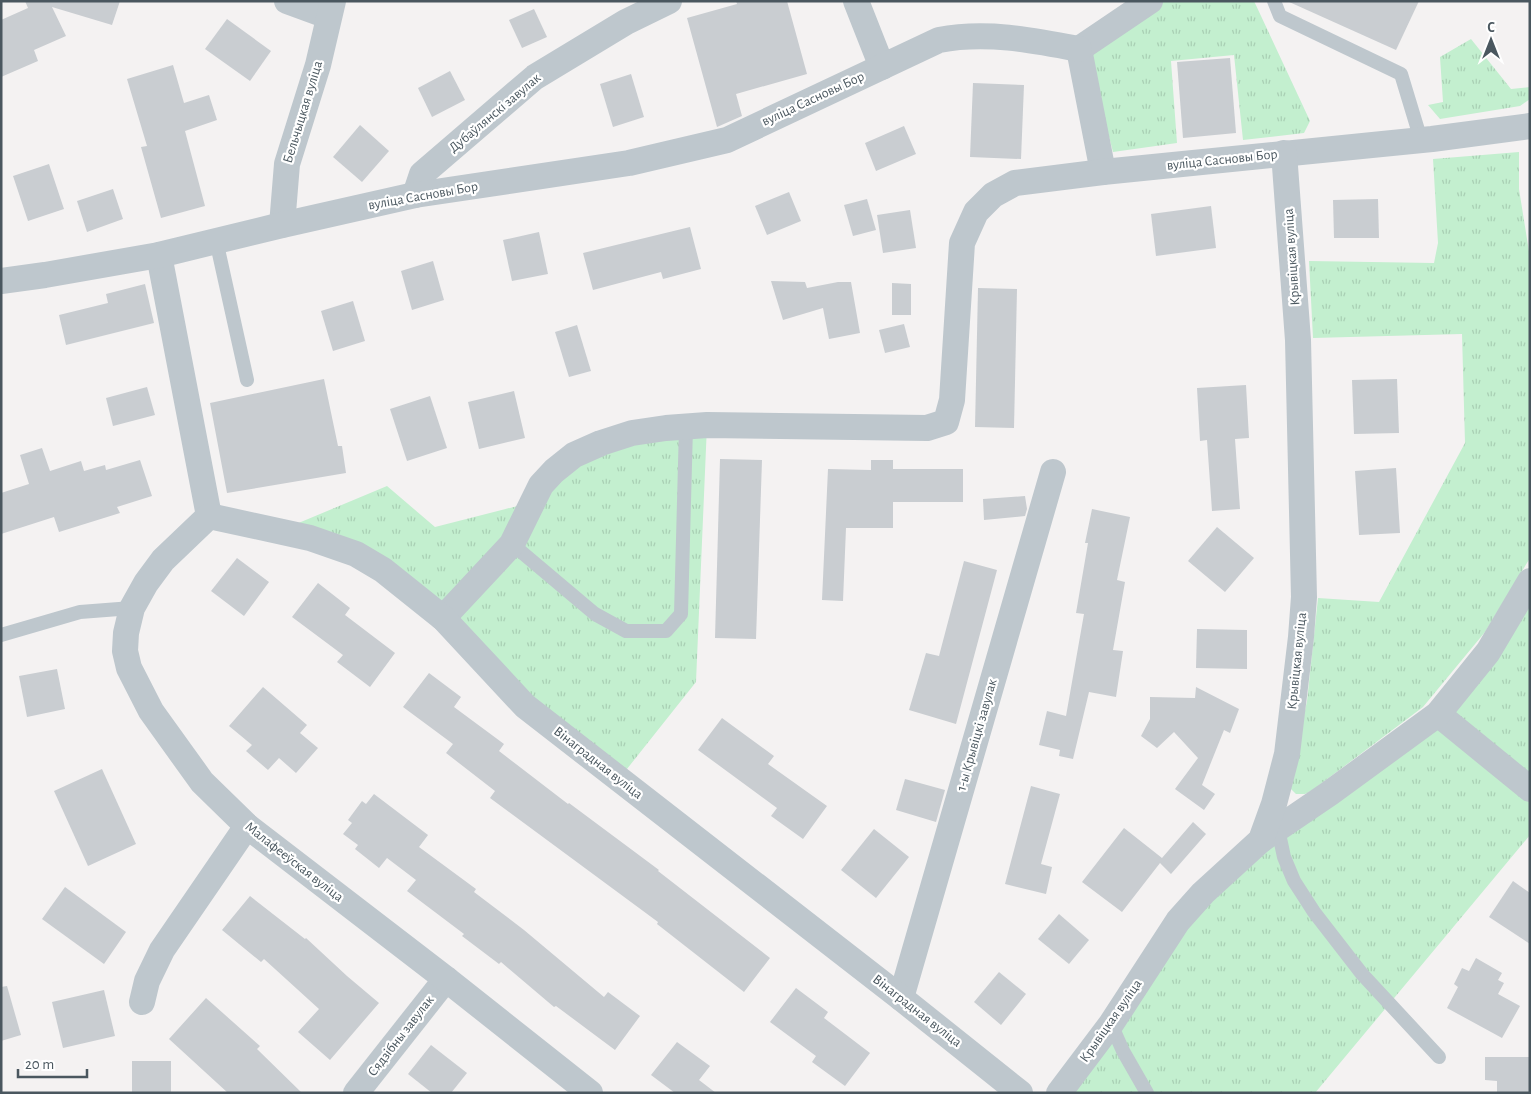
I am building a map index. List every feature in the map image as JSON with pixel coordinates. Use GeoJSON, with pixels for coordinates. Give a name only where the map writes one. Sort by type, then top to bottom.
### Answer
{"type":"FeatureCollection","features":[{"type":"Feature","properties":{"kind":"street"},"geometry":{"type":"LineString","coordinates":[[287,1],[331,9]]}},
{"type":"Feature","properties":{"kind":"street","name":"Дубаўлянскі завулак"},"geometry":{"type":"LineString","coordinates":[[415,195],[422,174],[535,77],[626,22],[669,1]]}},
{"type":"Feature","properties":{"kind":"street"},"geometry":{"type":"LineString","coordinates":[[856,1],[882,67]]}},
{"type":"Feature","properties":{"kind":"street"},"geometry":{"type":"LineString","coordinates":[[1103,172],[1079,49],[1150,1]]}},
{"type":"Feature","properties":{"kind":"street","name":"Бельчыцкая вуліца"},"geometry":{"type":"LineString","coordinates":[[282,225],[287,164],[318,65],[331,9]]}},
{"type":"Feature","properties":{"kind":"street","name":"вуліца Сасновы Бор"},"geometry":{"type":"LineString","coordinates":[[1,281],[45,275],[158,254],[415,195],[629,163],[727,140],[939,40],[954,37],[996,36],[1026,39],[1079,49]]}},
{"type":"Feature","properties":{"kind":"street","name":"вуліца Сасновы Бор"},"geometry":{"type":"LineString","coordinates":[[686,427],[707,425],[927,428],[946,422],[952,400],[962,243],[976,212],[993,195],[1015,182],[1421,140],[1530,126]]}},
{"type":"Feature","properties":{"kind":"street","name":"Крывіцкая вуліца"},"geometry":{"type":"LineString","coordinates":[[1059,1093],[1111,1024],[1178,921],[1203,893],[1269,834],[1286,754],[1301,637],[1304,597],[1298,340],[1284,153]]}},
{"type":"Feature","properties":{"kind":"street"},"geometry":{"type":"LineString","coordinates":[[158,254],[209,516]]}},
{"type":"Feature","properties":{"kind":"street"},"geometry":{"type":"LineString","coordinates":[[443,618],[512,544],[542,485],[554,471],[574,455],[601,443],[632,434],[666,428],[686,427]]}},
{"type":"Feature","properties":{"kind":"street","name":"1-ы Крывіцкі завулак"},"geometry":{"type":"LineString","coordinates":[[901,998],[1053,472]]}},
{"type":"Feature","properties":{"kind":"street","name":"Малафееўская вуліца"},"geometry":{"type":"LineString","coordinates":[[209,516],[163,560],[146,583],[132,608],[126,633],[125,651],[129,668],[142,696],[202,782],[247,826],[446,979],[590,1093]]}},
{"type":"Feature","properties":{"kind":"street","name":"Вінаградная вуліца"},"geometry":{"type":"LineString","coordinates":[[209,516],[310,538],[356,554],[383,570],[443,618],[525,706],[901,998],[1020,1093]]}},
{"type":"Feature","properties":{"kind":"street"},"geometry":{"type":"LineString","coordinates":[[1269,834],[1330,793],[1438,714],[1488,652],[1530,581]]}},
{"type":"Feature","properties":{"kind":"street"},"geometry":{"type":"LineString","coordinates":[[1438,714],[1530,789]]}},
{"type":"Feature","properties":{"kind":"street"},"geometry":{"type":"LineString","coordinates":[[142,1002],[148,981],[162,950],[247,826]]}},
{"type":"Feature","properties":{"kind":"street","name":"Сядзібны завулак"},"geometry":{"type":"LineString","coordinates":[[356,1093],[446,979]]}},
{"type":"Feature","properties":{"kind":"lane"},"geometry":{"type":"LineString","coordinates":[[1274,1],[1280,16],[1401,74],[1421,140]]}},
{"type":"Feature","properties":{"kind":"lane"},"geometry":{"type":"LineString","coordinates":[[216,240],[247,380]]}},
{"type":"Feature","properties":{"kind":"lane"},"geometry":{"type":"LineString","coordinates":[[512,544],[595,614],[626,631],[666,631],[681,614],[686,427]]}},
{"type":"Feature","properties":{"kind":"lane"},"geometry":{"type":"LineString","coordinates":[[1,635],[80,612],[132,608]]}},
{"type":"Feature","properties":{"kind":"lane"},"geometry":{"type":"LineString","coordinates":[[1269,834],[1284,857],[1294,881],[1314,912],[1362,974],[1439,1057]]}},
{"type":"Feature","properties":{"kind":"lane"},"geometry":{"type":"LineString","coordinates":[[1111,1024],[1123,1051],[1147,1093]]}},
{"type":"Feature","properties":{"kind":"green space"},"geometry":{"type":"Polygon","coordinates":[[[1161,1],[1254,1],[1310,121],[1304,133],[1243,140],[1234,55],[1171,61],[1177,143],[1113,152],[1087,52],[1161,1]]]}},
{"type":"Feature","properties":{"kind":"green space"},"geometry":{"type":"Polygon","coordinates":[[[1471,39],[1511,89],[1530,87],[1530,99],[1520,106],[1440,119],[1428,105],[1443,102],[1440,57],[1471,39]]]}},
{"type":"Feature","properties":{"kind":"green space"},"geometry":{"type":"Polygon","coordinates":[[[1519,152],[1519,189],[1530,258],[1530,558],[1485,632],[1423,707],[1314,789],[1305,794],[1296,794],[1290,788],[1291,777],[1307,701],[1318,598],[1379,602],[1465,443],[1462,334],[1313,338],[1309,261],[1434,263],[1438,243],[1433,159],[1519,152]]]}},
{"type":"Feature","properties":{"kind":"green space"},"geometry":{"type":"Polygon","coordinates":[[[707,425],[696,682],[619,779],[383,570],[277,532],[387,486],[435,527],[533,502],[574,455],[707,425]]]}},
{"type":"Feature","properties":{"kind":"green space"},"geometry":{"type":"Polygon","coordinates":[[[1530,581],[1530,835],[1315,1093],[1059,1093],[1178,921],[1438,714],[1530,581]]]}},
{"type":"Feature","properties":{"kind":"building"},"geometry":{"type":"Polygon","coordinates":[[[25,1],[120,1],[112,25],[52,7],[66,36],[34,50],[38,61],[1,77],[1,20],[28,8],[25,1]]]}},
{"type":"Feature","properties":{"kind":"building"},"geometry":{"type":"Polygon","coordinates":[[[736,1],[787,1],[807,74],[736,94],[742,116],[717,127],[687,18],[737,4],[736,1]]]}},
{"type":"Feature","properties":{"kind":"building"},"geometry":{"type":"Polygon","coordinates":[[[1287,1],[1419,1],[1396,50],[1287,1]]]}},
{"type":"Feature","properties":{"kind":"building"},"geometry":{"type":"Polygon","coordinates":[[[534,9],[547,37],[522,48],[509,20],[534,9]]]}},
{"type":"Feature","properties":{"kind":"building"},"geometry":{"type":"Polygon","coordinates":[[[227,19],[271,51],[250,81],[205,49],[227,19]]]}},
{"type":"Feature","properties":{"kind":"building"},"geometry":{"type":"Polygon","coordinates":[[[1230,58],[1236,133],[1183,138],[1177,62],[1230,58]]]}},
{"type":"Feature","properties":{"kind":"building"},"geometry":{"type":"Polygon","coordinates":[[[173,65],[184,103],[209,95],[217,120],[185,131],[205,206],[161,218],[141,147],[147,146],[127,79],[173,65]]]}},
{"type":"Feature","properties":{"kind":"building"},"geometry":{"type":"Polygon","coordinates":[[[450,71],[465,100],[432,117],[418,88],[450,71]]]}},
{"type":"Feature","properties":{"kind":"building"},"geometry":{"type":"Polygon","coordinates":[[[631,74],[644,117],[613,127],[600,84],[631,74]]]}},
{"type":"Feature","properties":{"kind":"building"},"geometry":{"type":"Polygon","coordinates":[[[973,83],[1024,85],[1021,159],[970,157],[973,83]]]}},
{"type":"Feature","properties":{"kind":"building"},"geometry":{"type":"Polygon","coordinates":[[[360,125],[389,151],[362,182],[333,157],[360,125]]]}},
{"type":"Feature","properties":{"kind":"building"},"geometry":{"type":"Polygon","coordinates":[[[904,126],[916,154],[876,171],[865,143],[904,126]]]}},
{"type":"Feature","properties":{"kind":"building"},"geometry":{"type":"Polygon","coordinates":[[[49,164],[64,209],[28,221],[13,176],[49,164]]]}},
{"type":"Feature","properties":{"kind":"building"},"geometry":{"type":"Polygon","coordinates":[[[113,189],[123,219],[87,232],[77,201],[113,189]]]}},
{"type":"Feature","properties":{"kind":"building"},"geometry":{"type":"Polygon","coordinates":[[[789,192],[801,221],[767,235],[755,206],[789,192]]]}},
{"type":"Feature","properties":{"kind":"building"},"geometry":{"type":"Polygon","coordinates":[[[867,199],[876,230],[853,236],[844,205],[867,199]]]}},
{"type":"Feature","properties":{"kind":"building"},"geometry":{"type":"Polygon","coordinates":[[[1378,199],[1379,238],[1334,238],[1333,200],[1378,199]]]}},
{"type":"Feature","properties":{"kind":"building"},"geometry":{"type":"Polygon","coordinates":[[[1211,206],[1216,248],[1156,256],[1151,214],[1211,206]]]}},
{"type":"Feature","properties":{"kind":"building"},"geometry":{"type":"Polygon","coordinates":[[[910,210],[916,248],[883,253],[877,215],[910,210]]]}},
{"type":"Feature","properties":{"kind":"building"},"geometry":{"type":"Polygon","coordinates":[[[690,227],[701,269],[663,279],[661,272],[593,290],[583,253],[690,227]]]}},
{"type":"Feature","properties":{"kind":"building"},"geometry":{"type":"Polygon","coordinates":[[[539,232],[548,274],[512,281],[503,240],[539,232]]]}},
{"type":"Feature","properties":{"kind":"building"},"geometry":{"type":"Polygon","coordinates":[[[433,261],[444,300],[412,310],[401,271],[433,261]]]}},
{"type":"Feature","properties":{"kind":"building"},"geometry":{"type":"Polygon","coordinates":[[[771,281],[805,282],[807,288],[838,282],[851,282],[860,333],[829,339],[823,308],[783,320],[771,281]]]}},
{"type":"Feature","properties":{"kind":"building"},"geometry":{"type":"Polygon","coordinates":[[[892,283],[911,284],[911,315],[892,315],[892,283]]]}},
{"type":"Feature","properties":{"kind":"building"},"geometry":{"type":"Polygon","coordinates":[[[145,284],[154,323],[66,345],[59,315],[108,303],[106,294],[145,284]]]}},
{"type":"Feature","properties":{"kind":"building"},"geometry":{"type":"Polygon","coordinates":[[[978,288],[1017,289],[1014,428],[975,427],[978,288]]]}},
{"type":"Feature","properties":{"kind":"building"},"geometry":{"type":"Polygon","coordinates":[[[353,301],[365,341],[333,351],[321,311],[353,301]]]}},
{"type":"Feature","properties":{"kind":"building"},"geometry":{"type":"Polygon","coordinates":[[[904,324],[910,347],[885,353],[879,330],[904,324]]]}},
{"type":"Feature","properties":{"kind":"building"},"geometry":{"type":"Polygon","coordinates":[[[577,325],[591,371],[569,377],[555,332],[577,325]]]}},
{"type":"Feature","properties":{"kind":"building"},"geometry":{"type":"Polygon","coordinates":[[[324,379],[338,446],[342,446],[346,473],[227,493],[210,403],[324,379]]]}},
{"type":"Feature","properties":{"kind":"building"},"geometry":{"type":"Polygon","coordinates":[[[1397,379],[1399,433],[1354,434],[1352,380],[1397,379]]]}},
{"type":"Feature","properties":{"kind":"building"},"geometry":{"type":"Polygon","coordinates":[[[1246,385],[1249,438],[1235,439],[1240,509],[1212,511],[1207,440],[1200,441],[1197,388],[1246,385]]]}},
{"type":"Feature","properties":{"kind":"building"},"geometry":{"type":"Polygon","coordinates":[[[147,387],[155,415],[113,426],[106,398],[147,387]]]}},
{"type":"Feature","properties":{"kind":"building"},"geometry":{"type":"Polygon","coordinates":[[[514,391],[525,438],[479,449],[468,402],[514,391]]]}},
{"type":"Feature","properties":{"kind":"building"},"geometry":{"type":"Polygon","coordinates":[[[430,396],[447,448],[407,461],[390,409],[430,396]]]}},
{"type":"Feature","properties":{"kind":"building"},"geometry":{"type":"Polygon","coordinates":[[[42,448],[50,471],[81,461],[84,471],[105,465],[106,470],[140,460],[152,496],[117,507],[120,513],[59,532],[54,517],[1,534],[1,493],[29,484],[20,455],[42,448]]]}},
{"type":"Feature","properties":{"kind":"building"},"geometry":{"type":"Polygon","coordinates":[[[720,459],[762,460],[756,639],[715,638],[720,459]]]}},
{"type":"Feature","properties":{"kind":"building"},"geometry":{"type":"Polygon","coordinates":[[[871,460],[893,460],[893,469],[963,469],[963,502],[893,502],[893,528],[846,528],[843,601],[822,600],[828,469],[871,470],[871,460]]]}},
{"type":"Feature","properties":{"kind":"building"},"geometry":{"type":"Polygon","coordinates":[[[1396,468],[1400,533],[1359,535],[1355,471],[1396,468]]]}},
{"type":"Feature","properties":{"kind":"building"},"geometry":{"type":"Polygon","coordinates":[[[1025,496],[1027,509],[1025,516],[984,520],[983,499],[1025,496]]]}},
{"type":"Feature","properties":{"kind":"building"},"geometry":{"type":"Polygon","coordinates":[[[1092,509],[1130,517],[1117,580],[1125,582],[1113,650],[1123,651],[1116,697],[1089,692],[1073,759],[1059,756],[1060,750],[1039,745],[1047,711],[1066,716],[1084,614],[1076,613],[1088,543],[1085,543],[1092,509]]]}},
{"type":"Feature","properties":{"kind":"building"},"geometry":{"type":"Polygon","coordinates":[[[1217,527],[1254,558],[1225,592],[1188,561],[1217,527]]]}},
{"type":"Feature","properties":{"kind":"building"},"geometry":{"type":"Polygon","coordinates":[[[237,558],[269,582],[244,616],[211,591],[237,558]]]}},
{"type":"Feature","properties":{"kind":"building"},"geometry":{"type":"Polygon","coordinates":[[[964,561],[997,570],[956,724],[909,710],[926,653],[939,656],[964,561]]]}},
{"type":"Feature","properties":{"kind":"building"},"geometry":{"type":"Polygon","coordinates":[[[318,583],[350,608],[345,615],[395,653],[370,687],[337,662],[343,655],[292,617],[318,583]]]}},
{"type":"Feature","properties":{"kind":"building"},"geometry":{"type":"Polygon","coordinates":[[[1197,629],[1247,630],[1247,669],[1196,668],[1197,629]]]}},
{"type":"Feature","properties":{"kind":"building"},"geometry":{"type":"Polygon","coordinates":[[[57,669],[65,709],[27,717],[19,676],[57,669]]]}},
{"type":"Feature","properties":{"kind":"building"},"geometry":{"type":"Polygon","coordinates":[[[429,673],[461,697],[454,707],[504,744],[499,751],[659,870],[770,958],[744,992],[657,924],[658,922],[490,798],[495,791],[446,753],[453,744],[403,707],[429,673]]]}},
{"type":"Feature","properties":{"kind":"building"},"geometry":{"type":"Polygon","coordinates":[[[263,687],[307,725],[300,733],[318,748],[296,773],[279,758],[268,770],[246,751],[252,745],[229,726],[263,687]]]}},
{"type":"Feature","properties":{"kind":"building"},"geometry":{"type":"Polygon","coordinates":[[[1196,687],[1239,709],[1230,733],[1224,730],[1202,785],[1215,794],[1204,810],[1175,789],[1198,758],[1174,732],[1157,748],[1141,736],[1150,719],[1150,697],[1195,698],[1196,687]]]}},
{"type":"Feature","properties":{"kind":"building"},"geometry":{"type":"Polygon","coordinates":[[[722,718],[774,756],[768,764],[827,806],[803,839],[771,816],[777,808],[698,750],[722,718]]]}},
{"type":"Feature","properties":{"kind":"building"},"geometry":{"type":"Polygon","coordinates":[[[102,769],[136,844],[88,866],[54,791],[102,769]]]}},
{"type":"Feature","properties":{"kind":"building"},"geometry":{"type":"Polygon","coordinates":[[[905,779],[945,790],[936,822],[896,810],[905,779]]]}},
{"type":"Feature","properties":{"kind":"building"},"geometry":{"type":"Polygon","coordinates":[[[1031,786],[1060,794],[1041,864],[1052,867],[1046,894],[1005,884],[1031,786]]]}},
{"type":"Feature","properties":{"kind":"building"},"geometry":{"type":"Polygon","coordinates":[[[374,794],[428,835],[419,847],[476,889],[474,892],[524,930],[604,997],[608,992],[640,1016],[615,1050],[556,1006],[554,1007],[501,962],[499,964],[462,936],[464,934],[407,891],[416,880],[387,858],[379,868],[355,849],[358,845],[343,834],[352,823],[348,820],[362,801],[366,804],[374,794]]]}},
{"type":"Feature","properties":{"kind":"building"},"geometry":{"type":"Polygon","coordinates":[[[1193,822],[1206,834],[1171,874],[1160,863],[1122,912],[1082,882],[1124,828],[1162,858],[1193,822]]]}},
{"type":"Feature","properties":{"kind":"building"},"geometry":{"type":"Polygon","coordinates":[[[874,829],[909,857],[876,898],[841,870],[874,829]]]}},
{"type":"Feature","properties":{"kind":"building"},"geometry":{"type":"Polygon","coordinates":[[[1513,881],[1530,893],[1530,944],[1489,917],[1513,881]]]}},
{"type":"Feature","properties":{"kind":"building"},"geometry":{"type":"Polygon","coordinates":[[[65,887],[126,932],[104,964],[42,919],[65,887]]]}},
{"type":"Feature","properties":{"kind":"building"},"geometry":{"type":"Polygon","coordinates":[[[250,896],[306,938],[379,1003],[330,1060],[298,1032],[319,1009],[264,959],[261,962],[222,930],[250,896]]]}},
{"type":"Feature","properties":{"kind":"building"},"geometry":{"type":"Polygon","coordinates":[[[1059,914],[1089,940],[1069,964],[1038,939],[1059,914]]]}},
{"type":"Feature","properties":{"kind":"building"},"geometry":{"type":"Polygon","coordinates":[[[1476,958],[1502,973],[1498,980],[1504,983],[1498,994],[1520,1006],[1502,1038],[1447,1008],[1458,987],[1454,984],[1462,968],[1469,971],[1476,958]]]}},
{"type":"Feature","properties":{"kind":"building"},"geometry":{"type":"Polygon","coordinates":[[[999,972],[1026,994],[1001,1025],[974,1002],[999,972]]]}},
{"type":"Feature","properties":{"kind":"building"},"geometry":{"type":"Polygon","coordinates":[[[7,986],[21,1035],[1,1041],[1,987],[7,986]]]}},
{"type":"Feature","properties":{"kind":"building"},"geometry":{"type":"Polygon","coordinates":[[[796,988],[828,1012],[824,1018],[870,1053],[845,1086],[812,1062],[816,1056],[770,1022],[796,988]]]}},
{"type":"Feature","properties":{"kind":"building"},"geometry":{"type":"Polygon","coordinates":[[[104,990],[115,1036],[63,1048],[52,1002],[104,990]]]}},
{"type":"Feature","properties":{"kind":"building"},"geometry":{"type":"Polygon","coordinates":[[[206,998],[260,1046],[257,1049],[302,1093],[228,1093],[169,1039],[206,998]]]}},
{"type":"Feature","properties":{"kind":"building"},"geometry":{"type":"Polygon","coordinates":[[[677,1042],[710,1066],[699,1080],[716,1093],[675,1093],[651,1075],[677,1042]]]}},
{"type":"Feature","properties":{"kind":"building"},"geometry":{"type":"Polygon","coordinates":[[[431,1045],[467,1073],[451,1093],[432,1093],[408,1074],[431,1045]]]}},
{"type":"Feature","properties":{"kind":"building"},"geometry":{"type":"Polygon","coordinates":[[[1485,1057],[1530,1057],[1530,1093],[1497,1093],[1497,1081],[1485,1080],[1485,1057]]]}},
{"type":"Feature","properties":{"kind":"building"},"geometry":{"type":"Polygon","coordinates":[[[132,1061],[171,1061],[171,1093],[132,1093],[132,1061]]]}}]}
